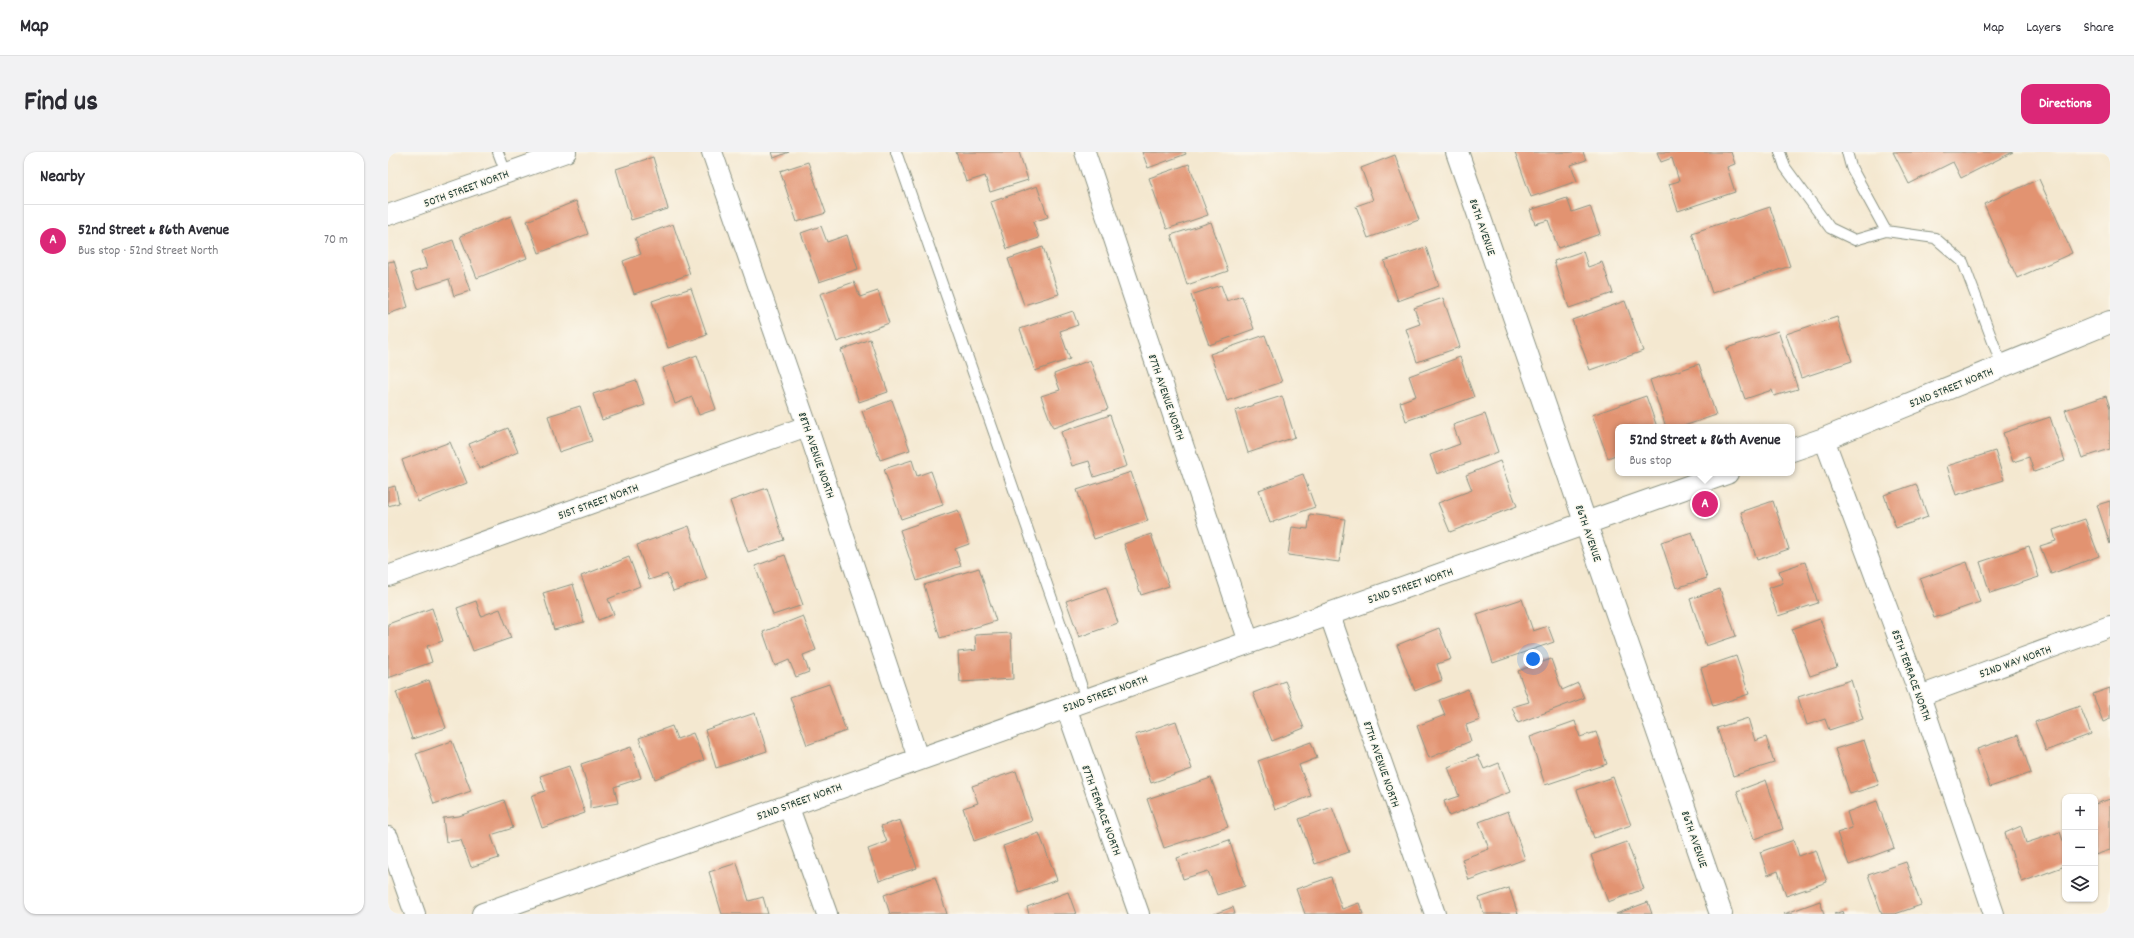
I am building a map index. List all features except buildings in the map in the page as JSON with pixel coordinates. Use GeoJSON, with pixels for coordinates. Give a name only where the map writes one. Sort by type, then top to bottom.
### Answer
{"type":"FeatureCollection","features":[{"type":"Feature","properties":{"kind":"street","name":"50TH STREET NORTH"},"geometry":{"type":"LineString","coordinates":[[388,215],[566,152]]}},
{"type":"Feature","properties":{"kind":"street","name":"88TH AVENUE NORTH"},"geometry":{"type":"LineString","coordinates":[[712,152],[807,426],[918,758]]}},
{"type":"Feature","properties":{"kind":"street","name":"87TH AVENUE NORTH"},"geometry":{"type":"LineString","coordinates":[[1085,152],[1250,642]]}},
{"type":"Feature","properties":{"kind":"street","name":"86TH AVENUE"},"geometry":{"type":"LineString","coordinates":[[1457,152],[1721,914]]}},
{"type":"Feature","properties":{"kind":"street","name":"52ND STREET NORTH"},"geometry":{"type":"LineString","coordinates":[[1795,449],[2110,322]]}},
{"type":"Feature","properties":{"kind":"street","name":"51ST STREET NORTH"},"geometry":{"type":"LineString","coordinates":[[388,576],[807,426]]}},
{"type":"Feature","properties":{"kind":"street","name":"85TH TERRACE NORTH"},"geometry":{"type":"LineString","coordinates":[[1824,438],[1920,696],[1994,914]]}},
{"type":"Feature","properties":{"kind":"street","name":"52ND STREET NORTH"},"geometry":{"type":"LineString","coordinates":[[483,914],[918,758],[1719,476]]}},
{"type":"Feature","properties":{"kind":"street","name":"87TH AVENUE NORTH"},"geometry":{"type":"LineString","coordinates":[[1330,613],[1435,914]]}},
{"type":"Feature","properties":{"kind":"street","name":"52ND WAY NORTH"},"geometry":{"type":"LineString","coordinates":[[1920,696],[2110,626]]}},
{"type":"Feature","properties":{"kind":"street","name":"87TH TERRACE NORTH"},"geometry":{"type":"LineString","coordinates":[[1076,703],[1139,914]]}},
{"type":"Feature","properties":{"kind":"street"},"geometry":{"type":"LineString","coordinates":[[788,805],[827,914]]}},
{"type":"Feature","properties":{"kind":"street"},"geometry":{"type":"LineString","coordinates":[[388,837],[415,914]]}},
{"type":"Feature","properties":{"kind":"lane"},"geometry":{"type":"LineString","coordinates":[[498,152],[506,174]]}},
{"type":"Feature","properties":{"kind":"lane"},"geometry":{"type":"LineString","coordinates":[[896,152],[1058,616],[1076,703]]}},
{"type":"Feature","properties":{"kind":"lane"},"geometry":{"type":"LineString","coordinates":[[1780,152],[1785,167],[1830,228],[1856,240],[1886,232],[1935,238],[1963,262],[2002,366]]}},
{"type":"Feature","properties":{"kind":"lane"},"geometry":{"type":"LineString","coordinates":[[1847,152],[1851,167],[1886,232]]}},
{"type":"Feature","properties":{"kind":"place","name":"52nd Street & 86th Avenue"},"geometry":{"type":"Point","coordinates":[1705,504]}}]}
